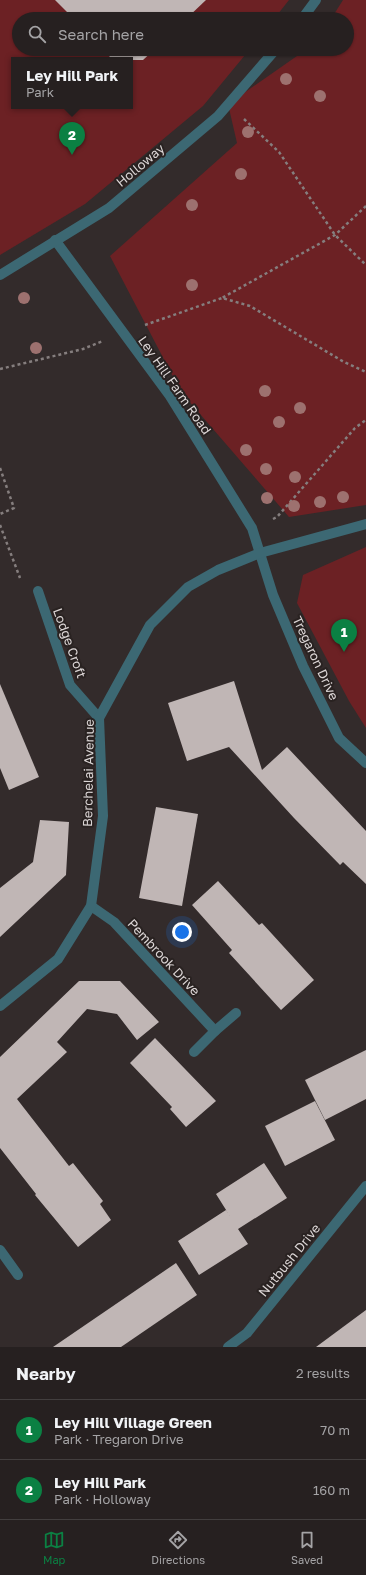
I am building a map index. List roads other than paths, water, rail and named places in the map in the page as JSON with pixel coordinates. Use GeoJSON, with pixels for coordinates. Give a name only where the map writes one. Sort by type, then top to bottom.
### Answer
{"type":"FeatureCollection","features":[{"type":"Feature","properties":{"kind":"street"},"geometry":{"type":"LineString","coordinates":[[307,12],[316,0]]}},
{"type":"Feature","properties":{"kind":"street","name":"Holloway"},"geometry":{"type":"LineString","coordinates":[[0,275],[109,208],[218,116],[270,56]]}},
{"type":"Feature","properties":{"kind":"street","name":"Ley Hill Farm Road"},"geometry":{"type":"LineString","coordinates":[[56,240],[170,396],[252,528],[260,552]]}},
{"type":"Feature","properties":{"kind":"street","name":"Berchelai Avenue"},"geometry":{"type":"LineString","coordinates":[[0,1006],[58,959],[91,906],[103,816],[99,718],[150,625],[168,605],[194,583],[218,570],[260,552],[366,524]]}},
{"type":"Feature","properties":{"kind":"street","name":"Tregaron Drive"},"geometry":{"type":"LineString","coordinates":[[260,552],[273,595],[303,666],[339,738],[366,763]]}},
{"type":"Feature","properties":{"kind":"street","name":"Lodge Croft"},"geometry":{"type":"LineString","coordinates":[[38,590],[70,685],[99,718]]}},
{"type":"Feature","properties":{"kind":"street","name":"Pembrook Drive"},"geometry":{"type":"LineString","coordinates":[[91,906],[114,922],[215,1031]]}},
{"type":"Feature","properties":{"kind":"street"},"geometry":{"type":"LineString","coordinates":[[194,1052],[236,1013]]}},
{"type":"Feature","properties":{"kind":"street","name":"Nutbush Drive"},"geometry":{"type":"LineString","coordinates":[[228,1347],[247,1333],[366,1186]]}},
{"type":"Feature","properties":{"kind":"street"},"geometry":{"type":"LineString","coordinates":[[0,1250],[18,1275]]}},
{"type":"Feature","properties":{"kind":"place","name":"Ley Hill Park"},"geometry":{"type":"Point","coordinates":[72,155]}},
{"type":"Feature","properties":{"kind":"place","name":"Ley Hill Village Green"},"geometry":{"type":"Point","coordinates":[344,652]}}]}
